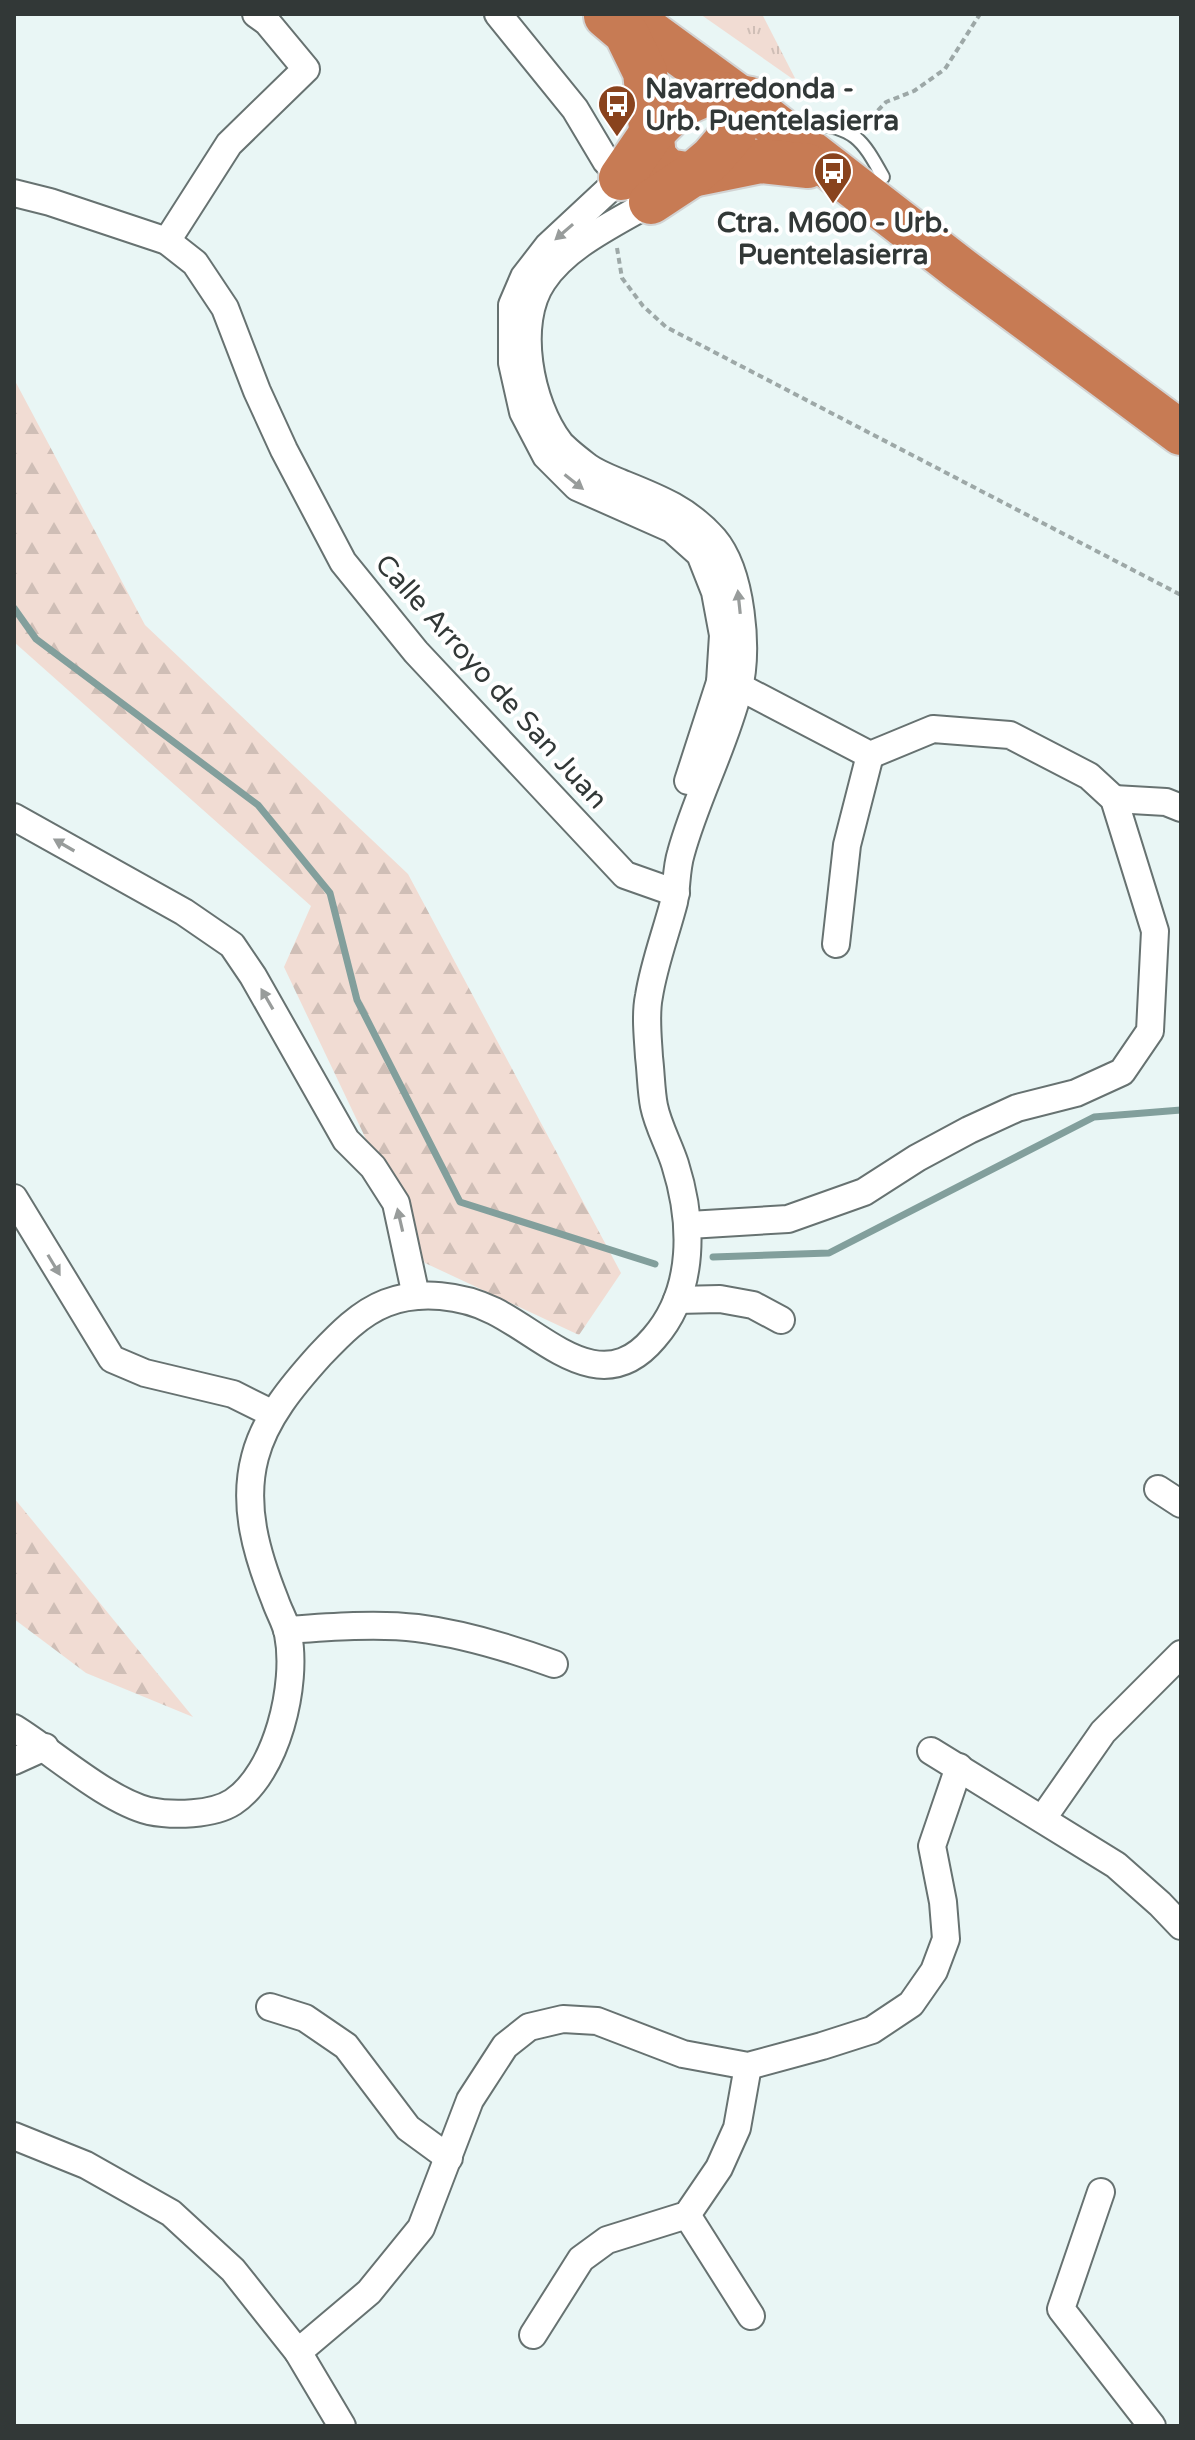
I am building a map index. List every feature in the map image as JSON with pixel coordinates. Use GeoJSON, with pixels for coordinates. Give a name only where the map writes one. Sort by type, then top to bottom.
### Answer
{"type":"FeatureCollection","features":[{"type":"Feature","properties":{"kind":"highway"},"geometry":{"type":"LineString","coordinates":[[604,14],[626,33],[645,72],[654,157],[667,171],[692,175],[712,158],[735,131],[740,98]]}},
{"type":"Feature","properties":{"kind":"highway"},"geometry":{"type":"LineString","coordinates":[[625,14],[1181,433]]}},
{"type":"Feature","properties":{"kind":"highway"},"geometry":{"type":"LineString","coordinates":[[663,14],[677,37],[732,77],[751,119],[893,230],[959,268]]}},
{"type":"Feature","properties":{"kind":"highway"},"geometry":{"type":"LineString","coordinates":[[663,14],[937,218],[1181,412]]}},
{"type":"Feature","properties":{"kind":"highway"},"geometry":{"type":"LineString","coordinates":[[808,166],[761,161],[636,190],[651,134],[679,106],[710,92],[760,99],[897,201],[924,219],[937,218]]}},
{"type":"Feature","properties":{"kind":"street"},"geometry":{"type":"LineString","coordinates":[[167,241],[229,144],[306,69],[267,22],[256,14]]}},
{"type":"Feature","properties":{"kind":"street"},"geometry":{"type":"LineString","coordinates":[[498,14],[575,109],[606,161],[636,190]]}},
{"type":"Feature","properties":{"kind":"street"},"geometry":{"type":"LineString","coordinates":[[14,1728],[113,1795],[149,1811],[182,1813],[230,1804],[247,1788],[270,1756],[285,1712],[291,1666],[287,1630],[257,1550],[249,1497],[255,1455],[273,1414],[306,1370],[339,1334],[363,1315],[388,1302],[416,1296],[463,1299],[492,1310],[584,1363],[604,1366],[624,1361],[640,1352],[657,1336],[677,1300],[686,1266],[689,1225],[676,1168],[654,1108],[647,1001],[676,893],[664,856],[730,685],[743,634],[738,588],[719,543],[687,512],[593,471],[561,443],[541,407],[527,360],[531,308],[540,284],[562,259],[613,224],[636,190]]}},
{"type":"Feature","properties":{"kind":"street"},"geometry":{"type":"LineString","coordinates":[[636,190],[548,246],[524,277],[512,305],[512,363],[523,412],[546,456],[577,487],[672,529],[700,554],[715,592],[730,685]]}},
{"type":"Feature","properties":{"kind":"street","name":"Calle Arroyo de San Juan"},"geometry":{"type":"LineString","coordinates":[[14,193],[167,241],[195,263],[225,308],[262,403],[343,562],[416,652],[625,875],[676,893]]}},
{"type":"Feature","properties":{"kind":"street"},"geometry":{"type":"LineString","coordinates":[[689,1225],[788,1219],[864,1192],[917,1158],[1017,1108],[1076,1093],[1122,1072],[1150,1031],[1155,931],[1114,799],[1089,776],[1010,735],[933,729],[870,755],[730,685]]}},
{"type":"Feature","properties":{"kind":"street"},"geometry":{"type":"LineString","coordinates":[[836,944],[847,845],[870,755]]}},
{"type":"Feature","properties":{"kind":"street"},"geometry":{"type":"LineString","coordinates":[[1114,799],[1166,802],[1181,808]]}},
{"type":"Feature","properties":{"kind":"street"},"geometry":{"type":"LineString","coordinates":[[14,817],[184,912],[232,945],[261,989],[346,1140],[373,1167],[396,1203],[416,1296]]}},
{"type":"Feature","properties":{"kind":"street"},"geometry":{"type":"LineString","coordinates":[[14,1198],[112,1359],[145,1373],[233,1394],[273,1414]]}},
{"type":"Feature","properties":{"kind":"street"},"geometry":{"type":"LineString","coordinates":[[677,1300],[720,1299],[753,1305],[781,1320]]}},
{"type":"Feature","properties":{"kind":"street"},"geometry":{"type":"LineString","coordinates":[[1158,1489],[1181,1504]]}},
{"type":"Feature","properties":{"kind":"street"},"geometry":{"type":"LineString","coordinates":[[287,1630],[416,1627],[498,1644],[554,1664]]}},
{"type":"Feature","properties":{"kind":"street"},"geometry":{"type":"LineString","coordinates":[[1043,1818],[1103,1732],[1181,1654]]}},
{"type":"Feature","properties":{"kind":"street"},"geometry":{"type":"LineString","coordinates":[[14,1752],[45,1747]]}},
{"type":"Feature","properties":{"kind":"street"},"geometry":{"type":"LineString","coordinates":[[14,1761],[45,1747]]}},
{"type":"Feature","properties":{"kind":"street"},"geometry":{"type":"LineString","coordinates":[[931,1751],[1116,1865],[1181,1926]]}},
{"type":"Feature","properties":{"kind":"street"},"geometry":{"type":"LineString","coordinates":[[298,2352],[369,2292],[421,2228],[470,2100],[505,2046],[529,2027],[563,2019],[597,2021],[683,2054],[748,2066],[872,2030],[911,2004],[934,1971],[946,1939],[943,1902],[932,1846],[959,1767]]}},
{"type":"Feature","properties":{"kind":"street"},"geometry":{"type":"LineString","coordinates":[[270,2007],[305,2018],[346,2046],[408,2128],[449,2158]]}},
{"type":"Feature","properties":{"kind":"street"},"geometry":{"type":"LineString","coordinates":[[533,2335],[581,2259],[607,2240],[687,2215],[719,2168],[737,2128],[748,2066]]}},
{"type":"Feature","properties":{"kind":"street"},"geometry":{"type":"LineString","coordinates":[[14,2136],[86,2165],[171,2213],[233,2270],[298,2352],[342,2426]]}},
{"type":"Feature","properties":{"kind":"street"},"geometry":{"type":"LineString","coordinates":[[1101,2192],[1061,2309],[1152,2426]]}},
{"type":"Feature","properties":{"kind":"street"},"geometry":{"type":"LineString","coordinates":[[687,2215],[751,2316]]}},
{"type":"Feature","properties":{"kind":"lane"},"geometry":{"type":"LineString","coordinates":[[809,122],[835,126],[855,137],[866,146],[883,177]]}},
{"type":"Feature","properties":{"kind":"path"},"geometry":{"type":"LineString","coordinates":[[855,137],[886,102],[914,91],[945,69],[980,14]]}},
{"type":"Feature","properties":{"kind":"path"},"geometry":{"type":"LineString","coordinates":[[613,224],[622,278],[643,306],[666,327],[1181,595]]}},
{"type":"Feature","properties":{"kind":"green space"},"geometry":{"type":"Polygon","coordinates":[[[700,14],[762,14],[797,82],[700,14]]]}},
{"type":"Feature","properties":{"kind":"green space"},"geometry":{"type":"Polygon","coordinates":[[[14,379],[145,625],[408,874],[621,1273],[579,1335],[425,1263],[284,967],[311,906],[14,642],[14,379]]]}},
{"type":"Feature","properties":{"kind":"green space"},"geometry":{"type":"Polygon","coordinates":[[[14,1498],[193,1717],[86,1673],[14,1619],[14,1498]]]}},
{"type":"Feature","properties":{"kind":"waterway"},"geometry":{"type":"LineString","coordinates":[[14,608],[36,639],[258,805],[330,893],[357,1000],[460,1202],[655,1264]]}},
{"type":"Feature","properties":{"kind":"waterway"},"geometry":{"type":"LineString","coordinates":[[713,1257],[829,1253],[1094,1117],[1181,1110]]}},
{"type":"Feature","properties":{"kind":"place","name":"Navarredonda - Urb. Puentelasierra"},"geometry":{"type":"Point","coordinates":[617,138]}},
{"type":"Feature","properties":{"kind":"place","name":"Ctra. M600 - Urb. Puentelasierra"},"geometry":{"type":"Point","coordinates":[833,205]}}]}
